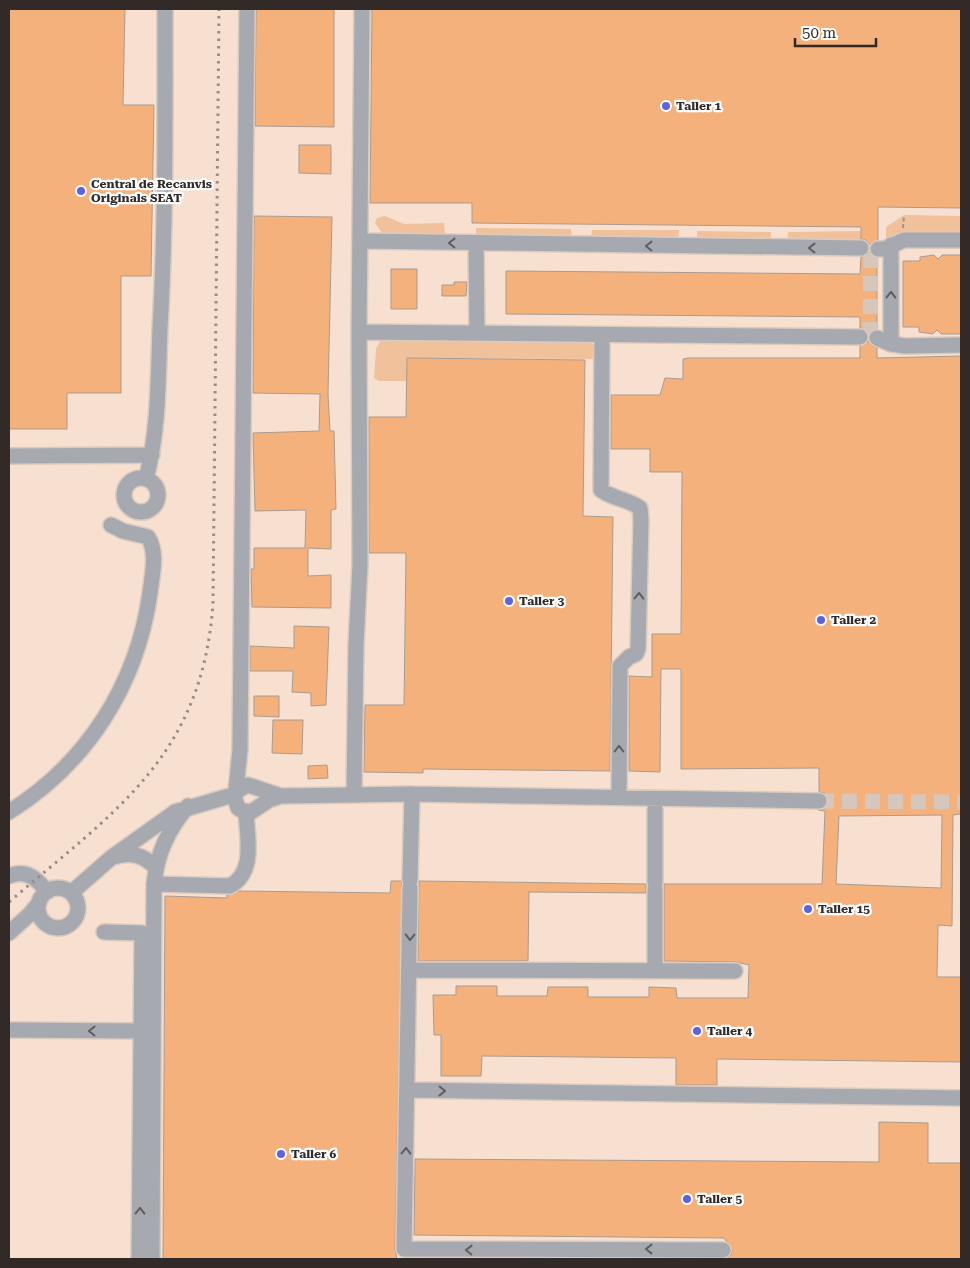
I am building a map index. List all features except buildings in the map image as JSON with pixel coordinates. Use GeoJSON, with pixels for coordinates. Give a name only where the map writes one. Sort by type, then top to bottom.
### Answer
{"type":"FeatureCollection","features":[{"type":"Feature","properties":{"kind":"lane"},"geometry":{"type":"LineString","coordinates":[[146,479],[152,455],[165,240],[165,9]]}},
{"type":"Feature","properties":{"kind":"lane"},"geometry":{"type":"LineString","coordinates":[[154,884],[230,886],[240,881],[248,864],[244,796],[240,766],[247,9]]}},
{"type":"Feature","properties":{"kind":"lane"},"geometry":{"type":"LineString","coordinates":[[354,795],[356,645],[360,565],[359,332],[362,9]]}},
{"type":"Feature","properties":{"kind":"lane"},"geometry":{"type":"LineString","coordinates":[[891,344],[884,247],[904,240],[961,240]]}},
{"type":"Feature","properties":{"kind":"lane"},"geometry":{"type":"LineString","coordinates":[[360,241],[861,248]]}},
{"type":"Feature","properties":{"kind":"lane"},"geometry":{"type":"LineString","coordinates":[[476,243],[477,334]]}},
{"type":"Feature","properties":{"kind":"lane"},"geometry":{"type":"LineString","coordinates":[[359,332],[860,337]]}},
{"type":"Feature","properties":{"kind":"lane"},"geometry":{"type":"LineString","coordinates":[[602,335],[601,490],[608,496],[633,502],[640,508],[638,649],[636,654],[629,657],[620,666],[619,798]]}},
{"type":"Feature","properties":{"kind":"lane"},"geometry":{"type":"LineString","coordinates":[[877,338],[891,344],[961,345]]}},
{"type":"Feature","properties":{"kind":"lane"},"geometry":{"type":"LineString","coordinates":[[9,456],[152,455]]}},
{"type":"Feature","properties":{"kind":"lane"},"geometry":{"type":"LineString","coordinates":[[9,812],[30,799],[92,738],[115,701],[134,658],[148,607],[154,563],[152,544],[148,537],[123,531],[111,525]]}},
{"type":"Feature","properties":{"kind":"lane"},"geometry":{"type":"LineString","coordinates":[[412,794],[405,1254],[698,1254],[723,1250]]}},
{"type":"Feature","properties":{"kind":"lane"},"geometry":{"type":"LineString","coordinates":[[71,893],[112,857],[164,818],[188,806],[244,796],[412,794],[818,801]]}},
{"type":"Feature","properties":{"kind":"lane"},"geometry":{"type":"LineString","coordinates":[[244,796],[257,809],[281,796]]}},
{"type":"Feature","properties":{"kind":"lane"},"geometry":{"type":"LineString","coordinates":[[655,799],[655,971]]}},
{"type":"Feature","properties":{"kind":"lane"},"geometry":{"type":"LineString","coordinates":[[152,1259],[154,884],[160,852],[169,831],[188,806]]}},
{"type":"Feature","properties":{"kind":"lane"},"geometry":{"type":"LineString","coordinates":[[112,857],[137,854],[144,857],[156,868]]}},
{"type":"Feature","properties":{"kind":"lane"},"geometry":{"type":"LineString","coordinates":[[9,876],[16,872],[26,873],[36,879],[43,897],[38,911],[41,919],[47,925]]}},
{"type":"Feature","properties":{"kind":"lane"},"geometry":{"type":"LineString","coordinates":[[59,888],[71,893],[75,898],[77,911],[72,922],[60,928],[33,922],[14,928],[43,897],[59,888]]}},
{"type":"Feature","properties":{"kind":"lane"},"geometry":{"type":"LineString","coordinates":[[104,932],[142,933],[139,1259]]}},
{"type":"Feature","properties":{"kind":"lane"},"geometry":{"type":"LineString","coordinates":[[409,970],[597,964],[655,971],[735,972]]}},
{"type":"Feature","properties":{"kind":"lane"},"geometry":{"type":"LineString","coordinates":[[9,1030],[141,1031]]}},
{"type":"Feature","properties":{"kind":"lane"},"geometry":{"type":"LineString","coordinates":[[407,1090],[961,1098]]}},
{"type":"Feature","properties":{"kind":"path"},"geometry":{"type":"LineString","coordinates":[[903,229],[904,215]]}},
{"type":"Feature","properties":{"kind":"shaded area"},"geometry":{"type":"Polygon","coordinates":[[[9,9],[961,9],[961,1259],[9,1259],[9,9]]]}},
{"type":"Feature","properties":{"kind":"shaded area"},"geometry":{"type":"Polygon","coordinates":[[[904,215],[961,216],[961,237],[886,245],[886,227],[904,215]]]}},
{"type":"Feature","properties":{"kind":"shaded area"},"geometry":{"type":"Polygon","coordinates":[[[385,216],[404,224],[444,223],[445,235],[384,236],[375,223],[377,218],[385,216]]]}},
{"type":"Feature","properties":{"kind":"shaded area"},"geometry":{"type":"Polygon","coordinates":[[[476,228],[571,229],[572,241],[476,240],[476,228]]]}},
{"type":"Feature","properties":{"kind":"shaded area"},"geometry":{"type":"Polygon","coordinates":[[[592,230],[679,230],[678,242],[591,238],[592,230]]]}},
{"type":"Feature","properties":{"kind":"shaded area"},"geometry":{"type":"Polygon","coordinates":[[[697,231],[771,232],[771,239],[778,239],[778,243],[697,238],[697,231]]]}},
{"type":"Feature","properties":{"kind":"shaded area"},"geometry":{"type":"Polygon","coordinates":[[[861,231],[861,243],[787,244],[788,232],[861,231]]]}},
{"type":"Feature","properties":{"kind":"shaded area"},"geometry":{"type":"Polygon","coordinates":[[[381,339],[589,339],[595,347],[595,359],[408,358],[407,381],[379,381],[374,378],[376,349],[381,339]]]}},
{"type":"Feature","properties":{"kind":"tunnel"},"geometry":{"type":"LineString","coordinates":[[870,337],[871,249]]}},
{"type":"Feature","properties":{"kind":"tunnel"},"geometry":{"type":"LineString","coordinates":[[819,801],[961,802]]}},
{"type":"Feature","properties":{"kind":"railway"},"geometry":{"type":"LineString","coordinates":[[9,902],[84,839],[147,776],[172,742],[191,702],[205,657],[213,604],[219,9]]}},
{"type":"Feature","properties":{"kind":"place","name":"Taller 1"},"geometry":{"type":"Point","coordinates":[666,106]}},
{"type":"Feature","properties":{"kind":"place","name":"Central de Recanvis Originals SEAT"},"geometry":{"type":"Point","coordinates":[81,191]}},
{"type":"Feature","properties":{"kind":"place","name":"Taller 3"},"geometry":{"type":"Point","coordinates":[509,601]}},
{"type":"Feature","properties":{"kind":"place","name":"Taller 2"},"geometry":{"type":"Point","coordinates":[821,620]}},
{"type":"Feature","properties":{"kind":"place","name":"Taller 15"},"geometry":{"type":"Point","coordinates":[808,909]}},
{"type":"Feature","properties":{"kind":"place","name":"Taller 4"},"geometry":{"type":"Point","coordinates":[697,1031]}},
{"type":"Feature","properties":{"kind":"place","name":"Taller 6"},"geometry":{"type":"Point","coordinates":[281,1154]}},
{"type":"Feature","properties":{"kind":"place","name":"Taller 5"},"geometry":{"type":"Point","coordinates":[687,1199]}}]}
